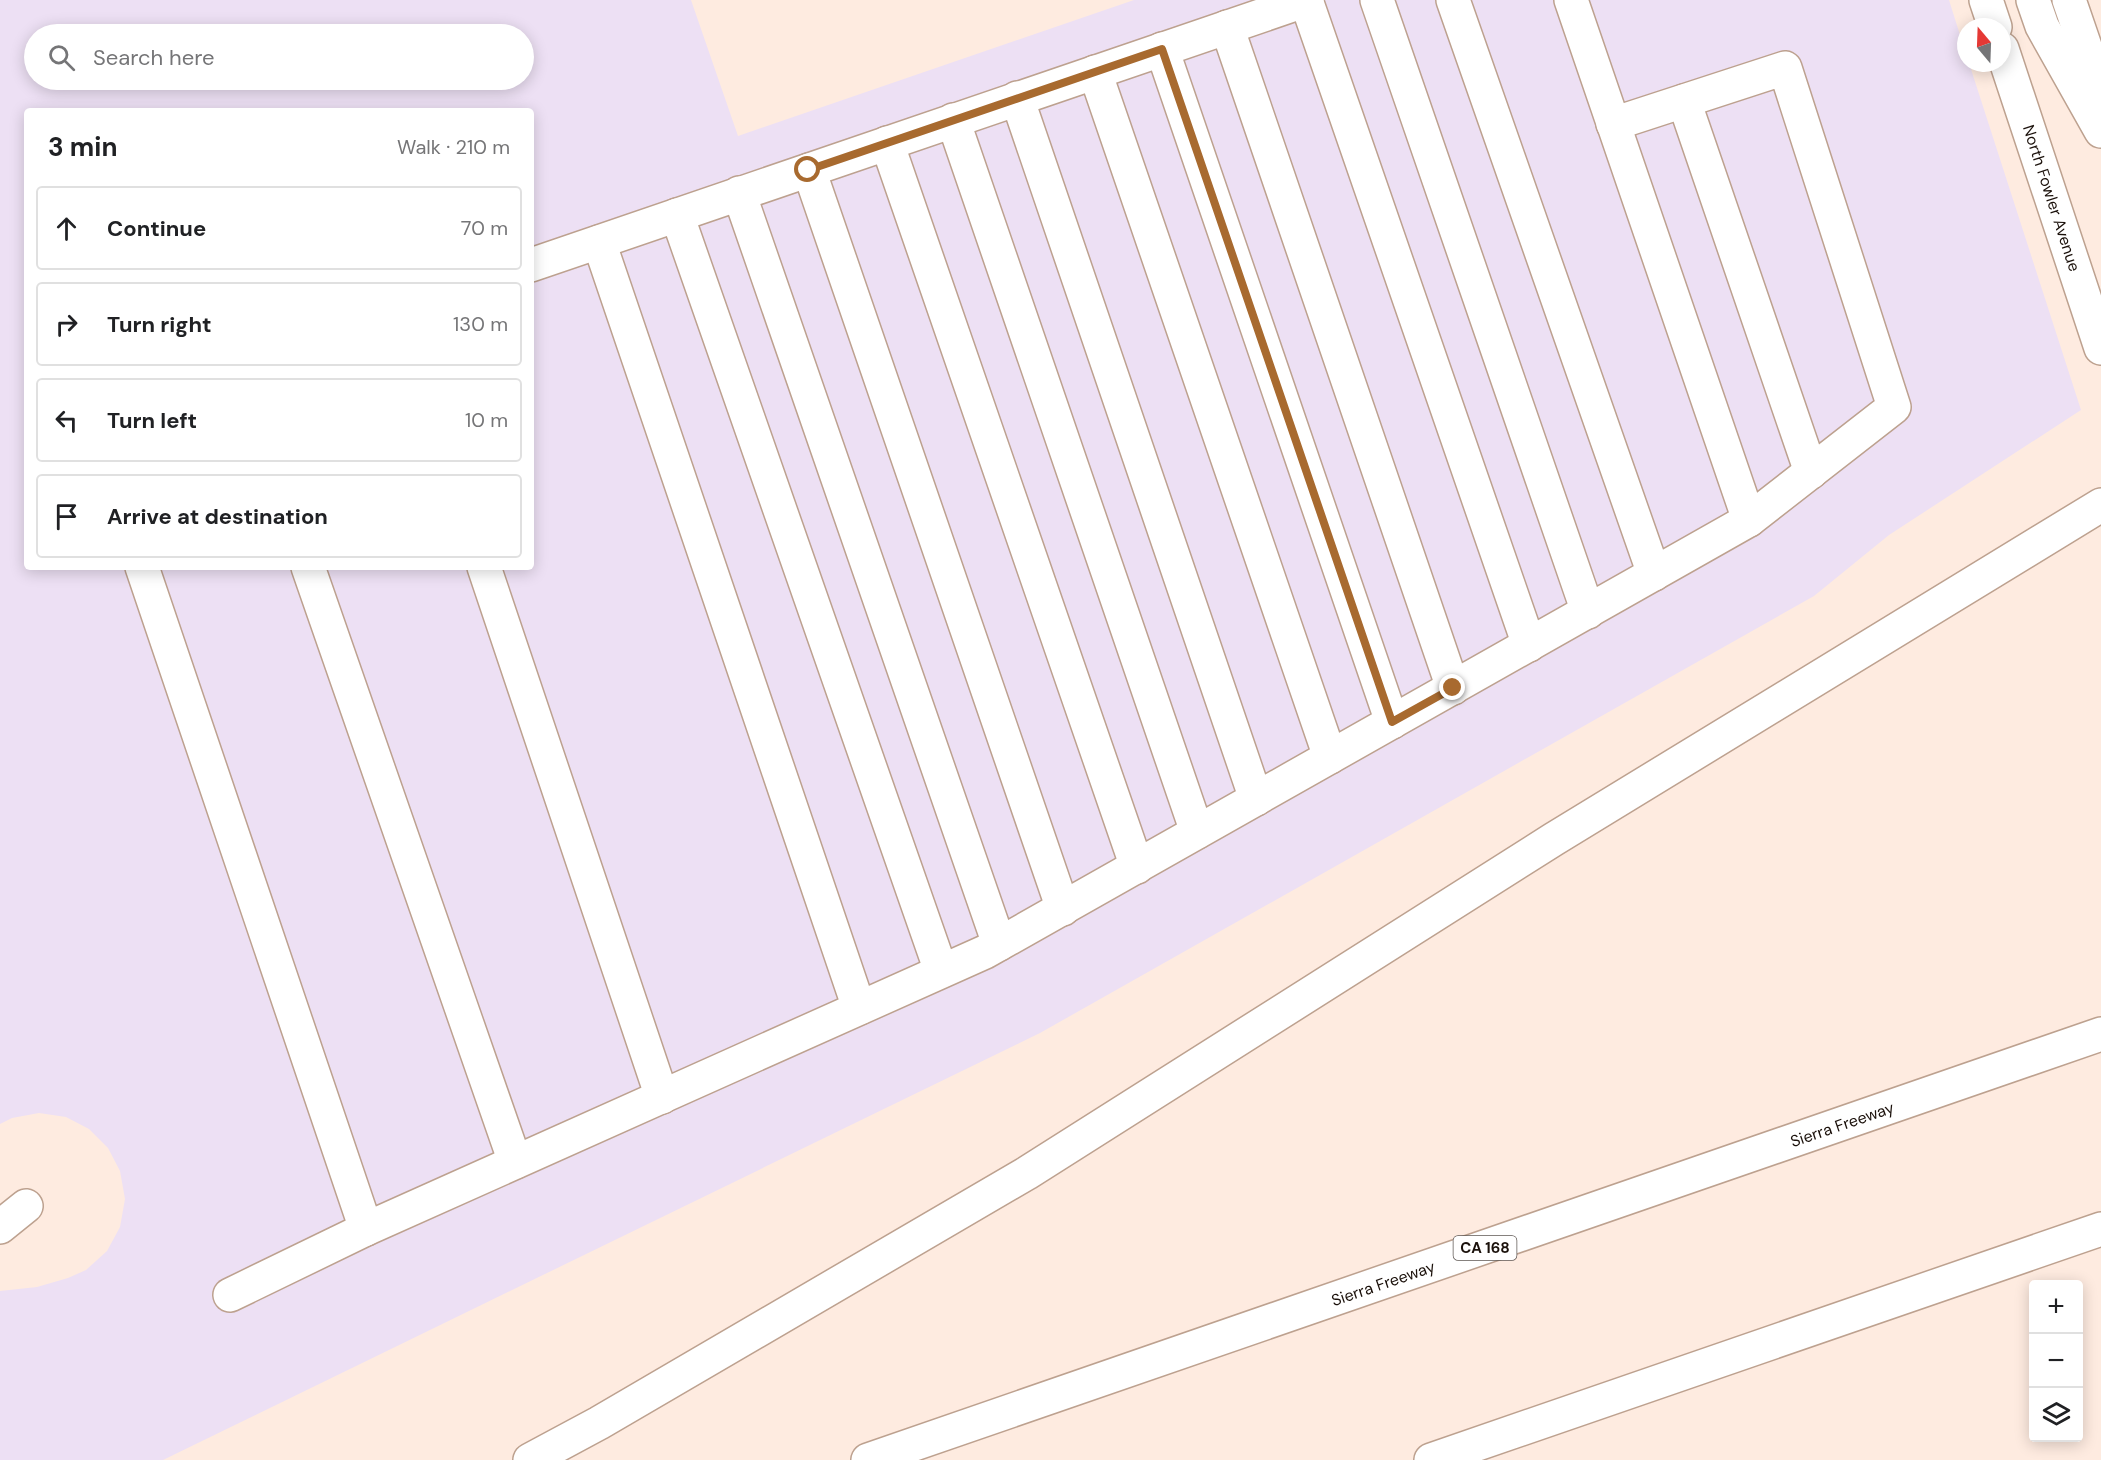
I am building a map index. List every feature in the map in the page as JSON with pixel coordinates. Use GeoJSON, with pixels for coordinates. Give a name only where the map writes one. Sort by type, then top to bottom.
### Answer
{"type":"FeatureCollection","features":[{"type":"Feature","properties":{"kind":"main road"},"geometry":{"type":"LineString","coordinates":[[534,264],[1306,0],[1529,645]]}},
{"type":"Feature","properties":{"kind":"main road"},"geometry":{"type":"LineString","coordinates":[[1377,0],[1588,612]]}},
{"type":"Feature","properties":{"kind":"main road"},"geometry":{"type":"LineString","coordinates":[[1453,0],[1654,574]]}},
{"type":"Feature","properties":{"kind":"main road"},"geometry":{"type":"LineString","coordinates":[[1570,0],[1749,520]]}},
{"type":"Feature","properties":{"kind":"main road"},"geometry":{"type":"LineString","coordinates":[[1986,0],[1992,18]]}},
{"type":"Feature","properties":{"kind":"main road"},"geometry":{"type":"LineString","coordinates":[[2033,0],[2042,26],[2101,131]]}},
{"type":"Feature","properties":{"kind":"main road"},"geometry":{"type":"LineString","coordinates":[[2069,0],[2101,93]]}},
{"type":"Feature","properties":{"kind":"main road"},"geometry":{"type":"LineString","coordinates":[[1227,27],[1453,688]]}},
{"type":"Feature","properties":{"kind":"main road"},"geometry":{"type":"LineString","coordinates":[[1162,49],[1392,722]]}},
{"type":"Feature","properties":{"kind":"main road"},"geometry":{"type":"LineString","coordinates":[[230,1295],[366,1229],[999,944],[1749,520],[1894,407],[1785,68],[1613,124]]}},
{"type":"Feature","properties":{"kind":"main road"},"geometry":{"type":"LineString","coordinates":[[1095,72],[1330,758]]}},
{"type":"Feature","properties":{"kind":"main road","name":"North Fowler Avenue"},"geometry":{"type":"LineString","coordinates":[[2010,72],[2101,348]]}},
{"type":"Feature","properties":{"kind":"main road"},"geometry":{"type":"LineString","coordinates":[[1017,99],[1256,799]]}},
{"type":"Feature","properties":{"kind":"main road"},"geometry":{"type":"LineString","coordinates":[[1684,101],[1811,472]]}},
{"type":"Feature","properties":{"kind":"main road"},"geometry":{"type":"LineString","coordinates":[[953,120],[1197,832]]}},
{"type":"Feature","properties":{"kind":"main road"},"geometry":{"type":"LineString","coordinates":[[887,143],[1137,867]]}},
{"type":"Feature","properties":{"kind":"main road"},"geometry":{"type":"LineString","coordinates":[[808,170],[1063,909]]}},
{"type":"Feature","properties":{"kind":"main road"},"geometry":{"type":"LineString","coordinates":[[739,194],[999,944]]}},
{"type":"Feature","properties":{"kind":"main road"},"geometry":{"type":"LineString","coordinates":[[677,215],[941,971]]}},
{"type":"Feature","properties":{"kind":"main road"},"geometry":{"type":"LineString","coordinates":[[599,242],[859,1008]]}},
{"type":"Feature","properties":{"kind":"main road"},"geometry":{"type":"LineString","coordinates":[[530,1460],[599,1423],[1027,1173],[1554,838],[2101,505]]}},
{"type":"Feature","properties":{"kind":"main road"},"geometry":{"type":"LineString","coordinates":[[143,570],[366,1229]]}},
{"type":"Feature","properties":{"kind":"main road"},"geometry":{"type":"LineString","coordinates":[[309,570],[515,1162]]}},
{"type":"Feature","properties":{"kind":"main road"},"geometry":{"type":"LineString","coordinates":[[485,570],[662,1096]]}},
{"type":"Feature","properties":{"kind":"main road","name":"Sierra Freeway"},"geometry":{"type":"LineString","coordinates":[[868,1460],[2101,1034]]}},
{"type":"Feature","properties":{"kind":"main road"},"geometry":{"type":"LineString","coordinates":[[0,1227],[26,1206]]}},
{"type":"Feature","properties":{"kind":"main road"},"geometry":{"type":"LineString","coordinates":[[1431,1460],[2101,1229]]}},
{"type":"Feature","properties":{"kind":"shaded area"},"geometry":{"type":"Polygon","coordinates":[[[0,0],[691,0],[738,136],[1134,0],[1949,0],[1957,25],[1957,72],[1972,72],[2081,410],[1889,535],[1814,596],[1040,1033],[163,1460],[0,1460],[0,1291],[37,1287],[86,1270],[107,1251],[120,1227],[125,1199],[120,1171],[108,1148],[89,1129],[66,1117],[39,1113],[12,1118],[0,1124],[0,0]]]}},
{"type":"Feature","properties":{"kind":"route"},"geometry":{"type":"LineString","coordinates":[[808,170],[1162,49],[1392,722],[1453,688]]}}]}
